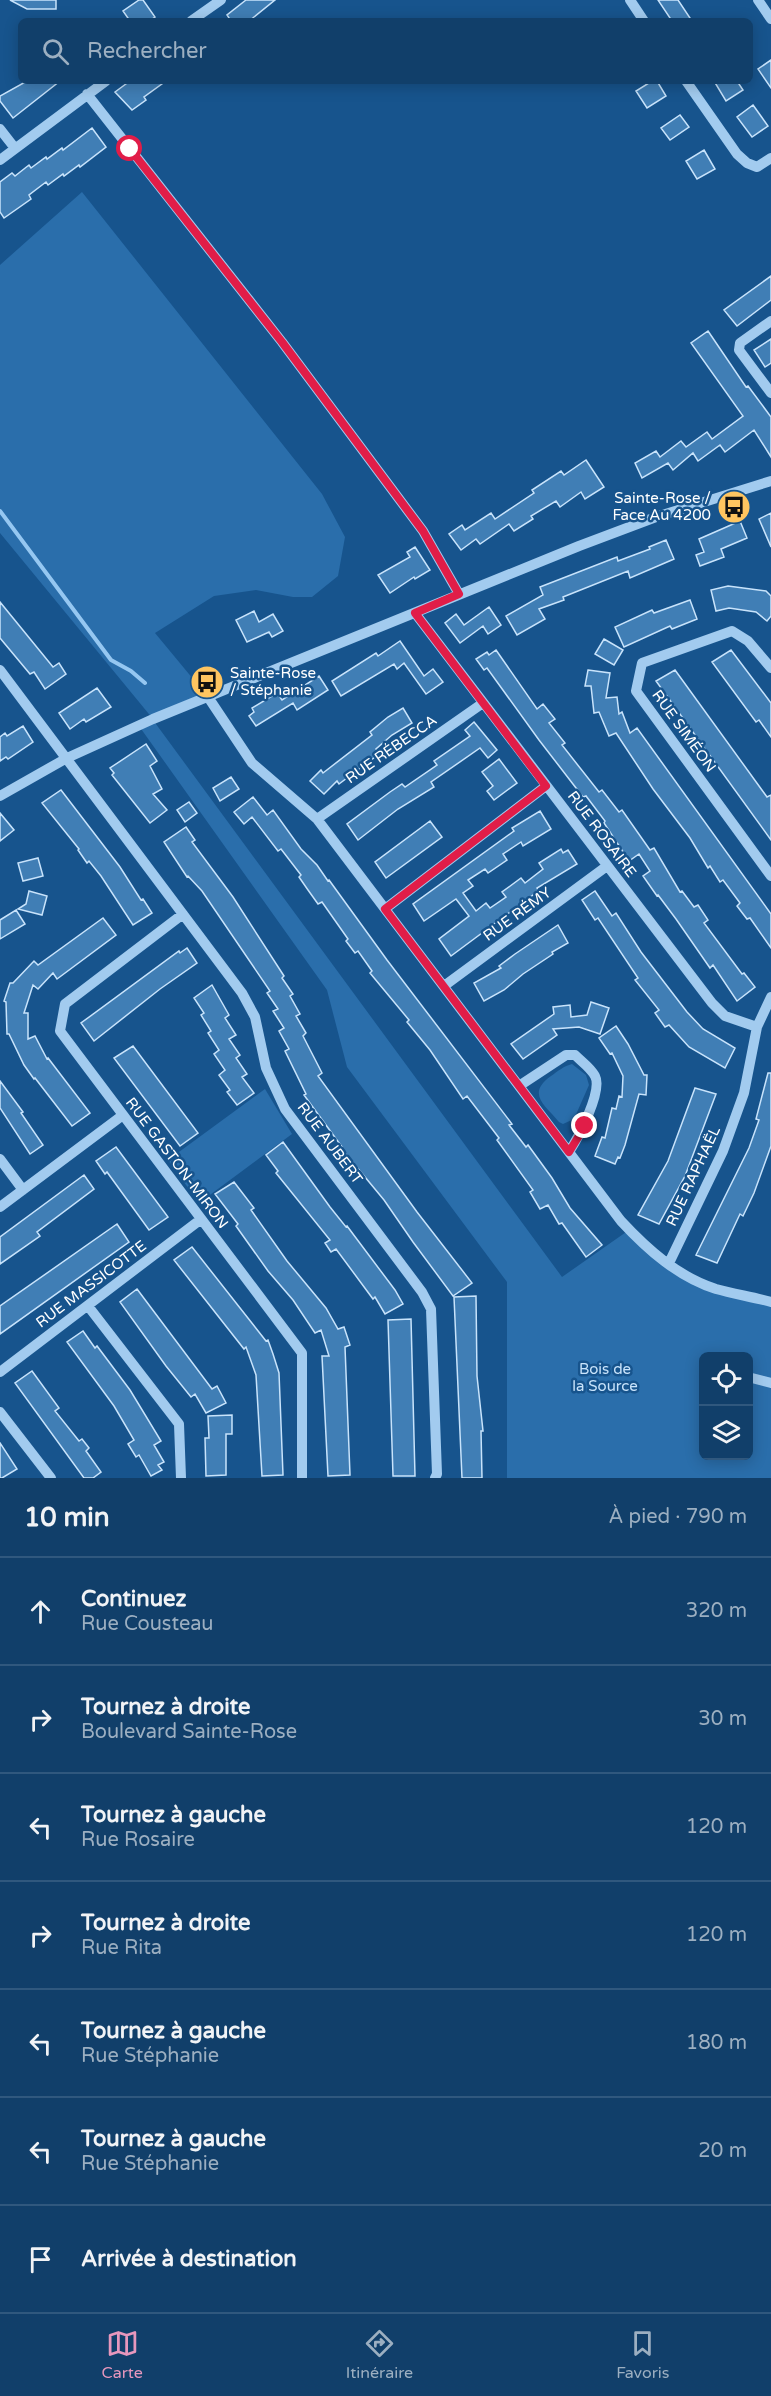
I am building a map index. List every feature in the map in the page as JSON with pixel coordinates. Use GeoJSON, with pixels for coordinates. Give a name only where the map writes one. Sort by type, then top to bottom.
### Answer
{"type":"FeatureCollection","features":[{"type":"Feature","properties":{"kind":"street"},"geometry":{"type":"LineString","coordinates":[[630,0],[642,18]]}},
{"type":"Feature","properties":{"kind":"street"},"geometry":{"type":"LineString","coordinates":[[758,0],[771,20]]}},
{"type":"Feature","properties":{"kind":"street"},"geometry":{"type":"LineString","coordinates":[[195,18],[216,2]]}},
{"type":"Feature","properties":{"kind":"street"},"geometry":{"type":"LineString","coordinates":[[0,160],[14,147],[102,84]]}},
{"type":"Feature","properties":{"kind":"street"},"geometry":{"type":"LineString","coordinates":[[688,84],[737,154],[747,163],[757,167],[771,158]]}},
{"type":"Feature","properties":{"kind":"street"},"geometry":{"type":"LineString","coordinates":[[87,94],[282,342],[423,531],[459,594]]}},
{"type":"Feature","properties":{"kind":"street"},"geometry":{"type":"LineString","coordinates":[[0,129],[14,147]]}},
{"type":"Feature","properties":{"kind":"street"},"geometry":{"type":"LineString","coordinates":[[771,321],[740,343],[739,350],[771,393]]}},
{"type":"Feature","properties":{"kind":"street"},"geometry":{"type":"LineString","coordinates":[[0,796],[67,758],[208,697],[459,594],[656,518],[771,481]]}},
{"type":"Feature","properties":{"kind":"street","name":"RUE ROSAIRE"},"geometry":{"type":"LineString","coordinates":[[415,613],[712,1004],[725,1016],[757,1027]]}},
{"type":"Feature","properties":{"kind":"street","name":"RUE SIMÉON"},"geometry":{"type":"LineString","coordinates":[[771,668],[748,641],[732,631],[642,663],[636,691],[771,876]]}},
{"type":"Feature","properties":{"kind":"street","name":"RUE AUBERT"},"geometry":{"type":"LineString","coordinates":[[0,670],[242,993],[255,1017],[266,1068],[285,1108],[422,1292],[431,1309],[437,1474],[435,1478]]}},
{"type":"Feature","properties":{"kind":"street"},"geometry":{"type":"LineString","coordinates":[[208,697],[252,763],[317,819],[621,1221],[645,1247],[684,1275],[714,1288],[771,1302]]}},
{"type":"Feature","properties":{"kind":"street","name":"RUE RÉBECCA"},"geometry":{"type":"LineString","coordinates":[[317,819],[483,703]]}},
{"type":"Feature","properties":{"kind":"street"},"geometry":{"type":"LineString","coordinates":[[385,909],[546,786]]}},
{"type":"Feature","properties":{"kind":"street","name":"RUE RÉMY"},"geometry":{"type":"LineString","coordinates":[[444,986],[607,866]]}},
{"type":"Feature","properties":{"kind":"street","name":"RUE GASTON-MIRON"},"geometry":{"type":"LineString","coordinates":[[183,914],[65,1004],[60,1031],[302,1353],[302,1478]]}},
{"type":"Feature","properties":{"kind":"street","name":"RUE RAPHAËL"},"geometry":{"type":"LineString","coordinates":[[669,1263],[723,1151],[744,1093],[757,1027],[771,998]]}},
{"type":"Feature","properties":{"kind":"street"},"geometry":{"type":"LineString","coordinates":[[519,1086],[566,1055],[575,1055],[595,1075],[597,1084],[585,1126],[569,1152]]}},
{"type":"Feature","properties":{"kind":"street"},"geometry":{"type":"LineString","coordinates":[[0,1208],[123,1115]]}},
{"type":"Feature","properties":{"kind":"street"},"geometry":{"type":"LineString","coordinates":[[0,1159],[23,1190]]}},
{"type":"Feature","properties":{"kind":"street","name":"RUE MASSICOTTE"},"geometry":{"type":"LineString","coordinates":[[0,1372],[200,1220]]}},
{"type":"Feature","properties":{"kind":"street"},"geometry":{"type":"LineString","coordinates":[[88,1306],[179,1424],[181,1478]]}},
{"type":"Feature","properties":{"kind":"street"},"geometry":{"type":"LineString","coordinates":[[753,1378],[771,1383]]}},
{"type":"Feature","properties":{"kind":"street"},"geometry":{"type":"LineString","coordinates":[[0,1412],[51,1478]]}},
{"type":"Feature","properties":{"kind":"green space"},"geometry":{"type":"Polygon","coordinates":[[[82,192],[322,494],[345,537],[338,576],[312,597],[293,597],[256,590],[214,596],[155,633],[208,697],[153,719],[0,533],[0,265],[82,192]]]}},
{"type":"Feature","properties":{"kind":"green space","name":"Bois de la Source"},"geometry":{"type":"Polygon","coordinates":[[[153,720],[562,1277],[629,1230],[686,1275],[771,1303],[771,1478],[507,1478],[507,1282],[347,1067],[327,990],[139,726],[153,720]]]}},
{"type":"Feature","properties":{"kind":"green space"},"geometry":{"type":"Polygon","coordinates":[[[572,1064],[586,1075],[589,1085],[574,1119],[563,1124],[544,1105],[539,1094],[544,1082],[572,1064]]]}},
{"type":"Feature","properties":{"kind":"green space"},"geometry":{"type":"Polygon","coordinates":[[[265,1089],[292,1134],[199,1203],[168,1160],[265,1089]]]}},
{"type":"Feature","properties":{"kind":"building"},"geometry":{"type":"Polygon","coordinates":[[[10,0],[56,0],[56,9],[27,9],[10,0]]]}},
{"type":"Feature","properties":{"kind":"building"},"geometry":{"type":"Polygon","coordinates":[[[139,0],[143,0],[155,17],[128,18],[123,11],[139,0]]]}},
{"type":"Feature","properties":{"kind":"building"},"geometry":{"type":"Polygon","coordinates":[[[246,0],[275,0],[253,18],[229,18],[227,15],[246,0]]]}},
{"type":"Feature","properties":{"kind":"building"},"geometry":{"type":"Polygon","coordinates":[[[658,0],[678,0],[690,18],[670,18],[658,0]]]}},
{"type":"Feature","properties":{"kind":"building"},"geometry":{"type":"Polygon","coordinates":[[[771,60],[771,88],[758,69],[771,60]]]}},
{"type":"Feature","properties":{"kind":"building"},"geometry":{"type":"Polygon","coordinates":[[[22,84],[56,84],[13,118],[0,101],[0,96],[22,84]]]}},
{"type":"Feature","properties":{"kind":"building"},"geometry":{"type":"Polygon","coordinates":[[[126,84],[162,84],[144,97],[146,100],[132,110],[115,92],[126,84]]]}},
{"type":"Feature","properties":{"kind":"building"},"geometry":{"type":"Polygon","coordinates":[[[647,84],[659,84],[666,96],[647,108],[636,91],[647,84]]]}},
{"type":"Feature","properties":{"kind":"building"},"geometry":{"type":"Polygon","coordinates":[[[716,84],[739,84],[743,90],[726,101],[716,84]]]}},
{"type":"Feature","properties":{"kind":"building"},"geometry":{"type":"Polygon","coordinates":[[[753,105],[768,126],[752,137],[737,117],[753,105]]]}},
{"type":"Feature","properties":{"kind":"building"},"geometry":{"type":"Polygon","coordinates":[[[680,115],[689,127],[670,140],[661,128],[680,115]]]}},
{"type":"Feature","properties":{"kind":"building"},"geometry":{"type":"Polygon","coordinates":[[[92,128],[106,147],[80,167],[79,165],[48,185],[46,182],[29,195],[31,199],[4,218],[0,212],[0,182],[12,173],[15,176],[29,165],[31,168],[62,148],[63,150],[92,128]]]}},
{"type":"Feature","properties":{"kind":"building"},"geometry":{"type":"Polygon","coordinates":[[[704,150],[715,169],[697,179],[686,161],[704,150]]]}},
{"type":"Feature","properties":{"kind":"building"},"geometry":{"type":"Polygon","coordinates":[[[771,276],[771,300],[737,326],[724,310],[771,276]]]}},
{"type":"Feature","properties":{"kind":"building"},"geometry":{"type":"Polygon","coordinates":[[[708,331],[746,387],[748,386],[771,417],[771,457],[754,430],[725,452],[720,445],[698,461],[693,453],[673,470],[668,463],[642,478],[635,463],[656,451],[660,457],[681,441],[686,447],[707,432],[712,439],[743,416],[691,343],[708,331]]]}},
{"type":"Feature","properties":{"kind":"building"},"geometry":{"type":"Polygon","coordinates":[[[771,339],[771,363],[765,367],[754,350],[771,339]]]}},
{"type":"Feature","properties":{"kind":"building"},"geometry":{"type":"Polygon","coordinates":[[[586,460],[604,487],[585,499],[581,492],[560,507],[556,501],[531,516],[533,519],[514,531],[509,524],[480,544],[476,539],[461,550],[449,534],[462,525],[465,530],[491,513],[495,519],[534,493],[532,490],[561,471],[564,475],[586,460]]]}},
{"type":"Feature","properties":{"kind":"building"},"geometry":{"type":"Polygon","coordinates":[[[771,513],[771,547],[759,519],[771,513]]]}},
{"type":"Feature","properties":{"kind":"building"},"geometry":{"type":"Polygon","coordinates":[[[740,521],[747,538],[721,549],[724,557],[700,566],[696,555],[704,552],[699,539],[740,521]]]}},
{"type":"Feature","properties":{"kind":"building"},"geometry":{"type":"Polygon","coordinates":[[[666,540],[674,559],[630,578],[628,571],[563,597],[564,600],[539,609],[545,619],[517,635],[506,616],[543,595],[540,587],[617,557],[618,561],[650,549],[649,547],[666,540]]]}},
{"type":"Feature","properties":{"kind":"building"},"geometry":{"type":"Polygon","coordinates":[[[415,547],[430,570],[415,579],[414,577],[390,593],[378,575],[410,557],[407,552],[415,547]]]}},
{"type":"Feature","properties":{"kind":"building"},"geometry":{"type":"Polygon","coordinates":[[[728,586],[766,591],[771,596],[771,616],[767,621],[756,612],[729,608],[716,611],[711,590],[728,586]]]}},
{"type":"Feature","properties":{"kind":"building"},"geometry":{"type":"Polygon","coordinates":[[[690,600],[697,619],[672,629],[670,626],[624,647],[615,627],[652,610],[654,613],[690,600]]]}},
{"type":"Feature","properties":{"kind":"building"},"geometry":{"type":"Polygon","coordinates":[[[0,602],[53,667],[59,663],[66,674],[45,689],[34,672],[30,674],[0,638],[0,602]]]}},
{"type":"Feature","properties":{"kind":"building"},"geometry":{"type":"Polygon","coordinates":[[[489,607],[501,625],[488,634],[483,626],[460,643],[445,623],[456,614],[464,625],[489,607]]]}},
{"type":"Feature","properties":{"kind":"building"},"geometry":{"type":"Polygon","coordinates":[[[254,611],[259,622],[273,614],[283,631],[272,637],[269,632],[247,642],[236,620],[254,611]]]}},
{"type":"Feature","properties":{"kind":"building"},"geometry":{"type":"Polygon","coordinates":[[[604,639],[623,650],[614,665],[595,654],[604,639]]]}},
{"type":"Feature","properties":{"kind":"building"},"geometry":{"type":"Polygon","coordinates":[[[400,641],[424,676],[433,669],[443,682],[426,694],[404,663],[397,669],[394,664],[341,696],[332,681],[376,653],[378,656],[400,641]]]}},
{"type":"Feature","properties":{"kind":"building"},"geometry":{"type":"Polygon","coordinates":[[[496,650],[537,709],[543,704],[555,719],[549,723],[565,743],[562,745],[599,792],[602,790],[619,812],[622,810],[650,850],[654,848],[680,892],[682,891],[694,907],[698,905],[708,920],[704,923],[742,974],[744,973],[755,987],[737,1001],[713,965],[710,968],[643,876],[650,871],[639,854],[629,861],[604,823],[605,821],[586,796],[583,797],[539,740],[487,668],[484,670],[476,659],[487,652],[489,655],[496,650]]]}},
{"type":"Feature","properties":{"kind":"building"},"geometry":{"type":"Polygon","coordinates":[[[731,650],[771,703],[771,737],[759,720],[756,722],[712,662],[731,650]]]}},
{"type":"Feature","properties":{"kind":"building"},"geometry":{"type":"Polygon","coordinates":[[[588,670],[610,673],[606,698],[617,697],[619,714],[622,712],[630,733],[637,728],[771,914],[771,948],[750,918],[747,919],[737,906],[740,903],[723,880],[720,882],[710,866],[708,868],[690,838],[653,789],[616,733],[609,736],[599,712],[594,713],[591,686],[585,686],[588,670]]]}},
{"type":"Feature","properties":{"kind":"building"},"geometry":{"type":"Polygon","coordinates":[[[675,670],[767,797],[771,795],[771,840],[656,681],[675,670]]]}},
{"type":"Feature","properties":{"kind":"building"},"geometry":{"type":"Polygon","coordinates":[[[319,676],[328,690],[297,710],[293,703],[256,726],[249,716],[254,712],[252,708],[277,693],[282,700],[319,676]]]}},
{"type":"Feature","properties":{"kind":"building"},"geometry":{"type":"Polygon","coordinates":[[[97,688],[111,707],[86,722],[84,719],[70,729],[59,713],[97,688]]]}},
{"type":"Feature","properties":{"kind":"building"},"geometry":{"type":"Polygon","coordinates":[[[403,708],[412,723],[392,735],[376,749],[379,754],[339,784],[337,781],[324,794],[310,781],[321,770],[323,773],[372,735],[370,732],[388,717],[403,708]]]}},
{"type":"Feature","properties":{"kind":"building"},"geometry":{"type":"Polygon","coordinates":[[[474,722],[497,750],[488,758],[480,748],[431,782],[434,787],[398,809],[358,840],[347,824],[402,784],[405,787],[437,765],[434,761],[470,736],[465,730],[474,722]]]}},
{"type":"Feature","properties":{"kind":"building"},"geometry":{"type":"Polygon","coordinates":[[[23,726],[33,742],[8,759],[6,757],[0,761],[0,737],[5,733],[7,736],[23,726]]]}},
{"type":"Feature","properties":{"kind":"building"},"geometry":{"type":"Polygon","coordinates":[[[146,744],[157,761],[150,766],[162,789],[153,794],[167,810],[150,823],[112,775],[114,773],[110,768],[146,744]]]}},
{"type":"Feature","properties":{"kind":"building"},"geometry":{"type":"Polygon","coordinates":[[[499,759],[517,783],[494,800],[487,791],[493,786],[482,772],[499,759]]]}},
{"type":"Feature","properties":{"kind":"building"},"geometry":{"type":"Polygon","coordinates":[[[231,777],[239,789],[220,801],[213,788],[231,777]]]}},
{"type":"Feature","properties":{"kind":"building"},"geometry":{"type":"Polygon","coordinates":[[[61,790],[152,913],[133,925],[101,876],[89,861],[87,863],[79,849],[42,803],[61,790]]]}},
{"type":"Feature","properties":{"kind":"building"},"geometry":{"type":"Polygon","coordinates":[[[253,797],[267,815],[273,810],[301,849],[329,880],[512,1124],[509,1125],[526,1147],[528,1145],[570,1208],[602,1245],[586,1257],[562,1223],[559,1224],[548,1205],[540,1209],[530,1192],[533,1190],[497,1140],[499,1138],[467,1096],[463,1099],[430,1050],[407,1022],[409,1020],[370,973],[372,971],[358,951],[355,953],[346,941],[348,939],[322,902],[318,904],[299,877],[301,875],[281,849],[278,851],[252,817],[244,824],[234,812],[253,797]]]}},
{"type":"Feature","properties":{"kind":"building"},"geometry":{"type":"Polygon","coordinates":[[[189,802],[197,813],[185,822],[177,810],[189,802]]]}},
{"type":"Feature","properties":{"kind":"building"},"geometry":{"type":"Polygon","coordinates":[[[540,811],[551,829],[523,846],[521,842],[503,854],[507,860],[488,873],[485,869],[468,880],[473,886],[463,893],[476,911],[486,903],[490,908],[506,897],[502,892],[521,878],[525,883],[543,869],[539,863],[561,849],[563,853],[568,850],[577,864],[537,888],[538,890],[533,895],[451,956],[439,939],[469,916],[456,899],[424,921],[413,904],[514,831],[512,828],[540,811]]]}},
{"type":"Feature","properties":{"kind":"building"},"geometry":{"type":"Polygon","coordinates":[[[0,813],[14,830],[0,841],[0,813]]]}},
{"type":"Feature","properties":{"kind":"building"},"geometry":{"type":"Polygon","coordinates":[[[430,821],[442,837],[386,878],[375,862],[430,821]]]}},
{"type":"Feature","properties":{"kind":"building"},"geometry":{"type":"Polygon","coordinates":[[[186,827],[195,840],[192,842],[233,897],[284,976],[282,978],[293,994],[290,996],[300,1014],[296,1016],[306,1033],[303,1036],[322,1073],[318,1076],[472,1283],[453,1296],[384,1200],[341,1148],[304,1095],[306,1094],[285,1051],[289,1049],[279,1031],[284,1028],[273,1011],[278,1009],[267,993],[270,991],[202,891],[187,877],[164,842],[186,827]]]}},
{"type":"Feature","properties":{"kind":"building"},"geometry":{"type":"Polygon","coordinates":[[[38,858],[43,876],[23,881],[18,863],[38,858]]]}},
{"type":"Feature","properties":{"kind":"building"},"geometry":{"type":"Polygon","coordinates":[[[29,891],[47,896],[42,915],[18,909],[26,904],[29,891]]]}},
{"type":"Feature","properties":{"kind":"building"},"geometry":{"type":"Polygon","coordinates":[[[595,891],[612,916],[616,913],[641,952],[687,1012],[703,1029],[735,1048],[725,1068],[689,1047],[669,1025],[665,1027],[655,1013],[659,1010],[635,980],[638,978],[598,918],[595,920],[582,900],[595,891]]]}},
{"type":"Feature","properties":{"kind":"building"},"geometry":{"type":"Polygon","coordinates":[[[16,910],[25,924],[0,939],[0,920],[16,910]]]}},
{"type":"Feature","properties":{"kind":"building"},"geometry":{"type":"Polygon","coordinates":[[[103,918],[116,935],[57,979],[53,973],[38,989],[33,985],[24,1013],[28,1013],[28,1039],[35,1036],[47,1059],[90,1113],[72,1126],[24,1065],[7,1034],[6,1002],[4,1001],[10,983],[13,983],[34,961],[38,965],[103,918]]]}},
{"type":"Feature","properties":{"kind":"building"},"geometry":{"type":"Polygon","coordinates":[[[558,925],[568,943],[552,952],[553,954],[504,990],[484,1001],[474,983],[501,968],[499,966],[558,925]]]}},
{"type":"Feature","properties":{"kind":"building"},"geometry":{"type":"Polygon","coordinates":[[[187,948],[197,963],[94,1041],[81,1023],[179,951],[180,953],[187,948]]]}},
{"type":"Feature","properties":{"kind":"building"},"geometry":{"type":"Polygon","coordinates":[[[212,985],[229,1015],[225,1018],[236,1035],[229,1039],[240,1055],[236,1058],[247,1074],[242,1077],[254,1093],[237,1105],[227,1092],[230,1090],[219,1075],[225,1070],[214,1054],[219,1050],[208,1033],[211,1031],[201,1015],[204,1013],[194,998],[212,985]]]}},
{"type":"Feature","properties":{"kind":"building"},"geometry":{"type":"Polygon","coordinates":[[[591,1002],[609,1008],[600,1034],[579,1027],[553,1029],[557,1035],[523,1059],[511,1044],[554,1014],[553,1007],[570,1005],[571,1017],[587,1015],[591,1002]]]}},
{"type":"Feature","properties":{"kind":"building"},"geometry":{"type":"Polygon","coordinates":[[[616,1026],[644,1075],[647,1075],[646,1095],[639,1094],[625,1145],[615,1164],[595,1156],[602,1137],[605,1138],[612,1108],[616,1109],[619,1096],[622,1097],[623,1076],[612,1053],[610,1054],[599,1038],[616,1026]]]}},
{"type":"Feature","properties":{"kind":"building"},"geometry":{"type":"Polygon","coordinates":[[[133,1046],[198,1133],[180,1146],[114,1058],[133,1046]]]}},
{"type":"Feature","properties":{"kind":"building"},"geometry":{"type":"Polygon","coordinates":[[[768,1073],[771,1073],[771,1146],[754,1193],[743,1216],[740,1214],[717,1263],[696,1255],[749,1148],[759,1120],[756,1119],[768,1073]]]}},
{"type":"Feature","properties":{"kind":"building"},"geometry":{"type":"Polygon","coordinates":[[[0,1081],[23,1112],[21,1113],[43,1145],[30,1154],[0,1108],[0,1081]]]}},
{"type":"Feature","properties":{"kind":"building"},"geometry":{"type":"Polygon","coordinates":[[[695,1088],[716,1094],[685,1176],[659,1224],[638,1215],[668,1161],[695,1088]]]}},
{"type":"Feature","properties":{"kind":"building"},"geometry":{"type":"Polygon","coordinates":[[[283,1142],[395,1290],[403,1304],[385,1314],[375,1297],[373,1299],[336,1249],[331,1252],[325,1243],[330,1240],[276,1173],[278,1171],[266,1155],[283,1142]]]}},
{"type":"Feature","properties":{"kind":"building"},"geometry":{"type":"Polygon","coordinates":[[[116,1147],[168,1217],[149,1230],[107,1172],[105,1174],[96,1161],[116,1147]]]}},
{"type":"Feature","properties":{"kind":"building"},"geometry":{"type":"Polygon","coordinates":[[[84,1175],[94,1189],[37,1232],[40,1236],[0,1264],[0,1237],[84,1175]]]}},
{"type":"Feature","properties":{"kind":"building"},"geometry":{"type":"Polygon","coordinates":[[[234,1182],[254,1208],[251,1210],[287,1261],[326,1308],[338,1329],[344,1327],[350,1345],[345,1347],[350,1475],[328,1476],[322,1356],[329,1356],[321,1330],[315,1333],[293,1300],[268,1271],[236,1226],[238,1224],[215,1194],[234,1182]]]}},
{"type":"Feature","properties":{"kind":"building"},"geometry":{"type":"Polygon","coordinates":[[[117,1224],[129,1242],[0,1334],[0,1306],[117,1224]]]}},
{"type":"Feature","properties":{"kind":"building"},"geometry":{"type":"Polygon","coordinates":[[[192,1247],[266,1341],[268,1340],[279,1373],[283,1475],[262,1476],[256,1375],[246,1347],[244,1349],[174,1260],[192,1247]]]}},
{"type":"Feature","properties":{"kind":"building"},"geometry":{"type":"Polygon","coordinates":[[[137,1289],[212,1389],[217,1386],[226,1403],[206,1413],[195,1394],[191,1397],[166,1366],[120,1302],[137,1289]]]}},
{"type":"Feature","properties":{"kind":"building"},"geometry":{"type":"Polygon","coordinates":[[[476,1296],[477,1376],[483,1431],[481,1431],[482,1478],[462,1478],[454,1297],[476,1296]]]}},
{"type":"Feature","properties":{"kind":"building"},"geometry":{"type":"Polygon","coordinates":[[[411,1319],[415,1476],[393,1476],[388,1320],[411,1319]]]}},
{"type":"Feature","properties":{"kind":"building"},"geometry":{"type":"Polygon","coordinates":[[[83,1331],[130,1390],[161,1441],[154,1445],[164,1462],[158,1465],[162,1470],[151,1476],[139,1455],[136,1457],[128,1444],[134,1440],[114,1406],[67,1342],[83,1331]]]}},
{"type":"Feature","properties":{"kind":"building"},"geometry":{"type":"Polygon","coordinates":[[[32,1371],[59,1408],[55,1411],[79,1441],[82,1439],[89,1448],[86,1451],[101,1472],[93,1478],[84,1478],[15,1383],[32,1371]]]}},
{"type":"Feature","properties":{"kind":"building"},"geometry":{"type":"Polygon","coordinates":[[[232,1415],[232,1434],[226,1434],[226,1475],[206,1476],[205,1438],[209,1438],[208,1416],[232,1415]]]}},
{"type":"Feature","properties":{"kind":"building"},"geometry":{"type":"Polygon","coordinates":[[[0,1443],[17,1469],[2,1478],[0,1478],[0,1443]]]}},
{"type":"Feature","properties":{"kind":"waterway"},"geometry":{"type":"LineString","coordinates":[[0,511],[111,660],[131,671],[145,683]]}},
{"type":"Feature","properties":{"kind":"place","name":"Sainte-Rose / Face Au 4200"},"geometry":{"type":"Point","coordinates":[734,507]}},
{"type":"Feature","properties":{"kind":"place","name":"Sainte-Rose / Stéphanie"},"geometry":{"type":"Point","coordinates":[207,682]}},
{"type":"Feature","properties":{"kind":"route"},"geometry":{"type":"LineString","coordinates":[[130,149],[282,342],[423,531],[459,594],[415,613],[546,786],[385,909],[569,1152],[585,1126]]}}]}
